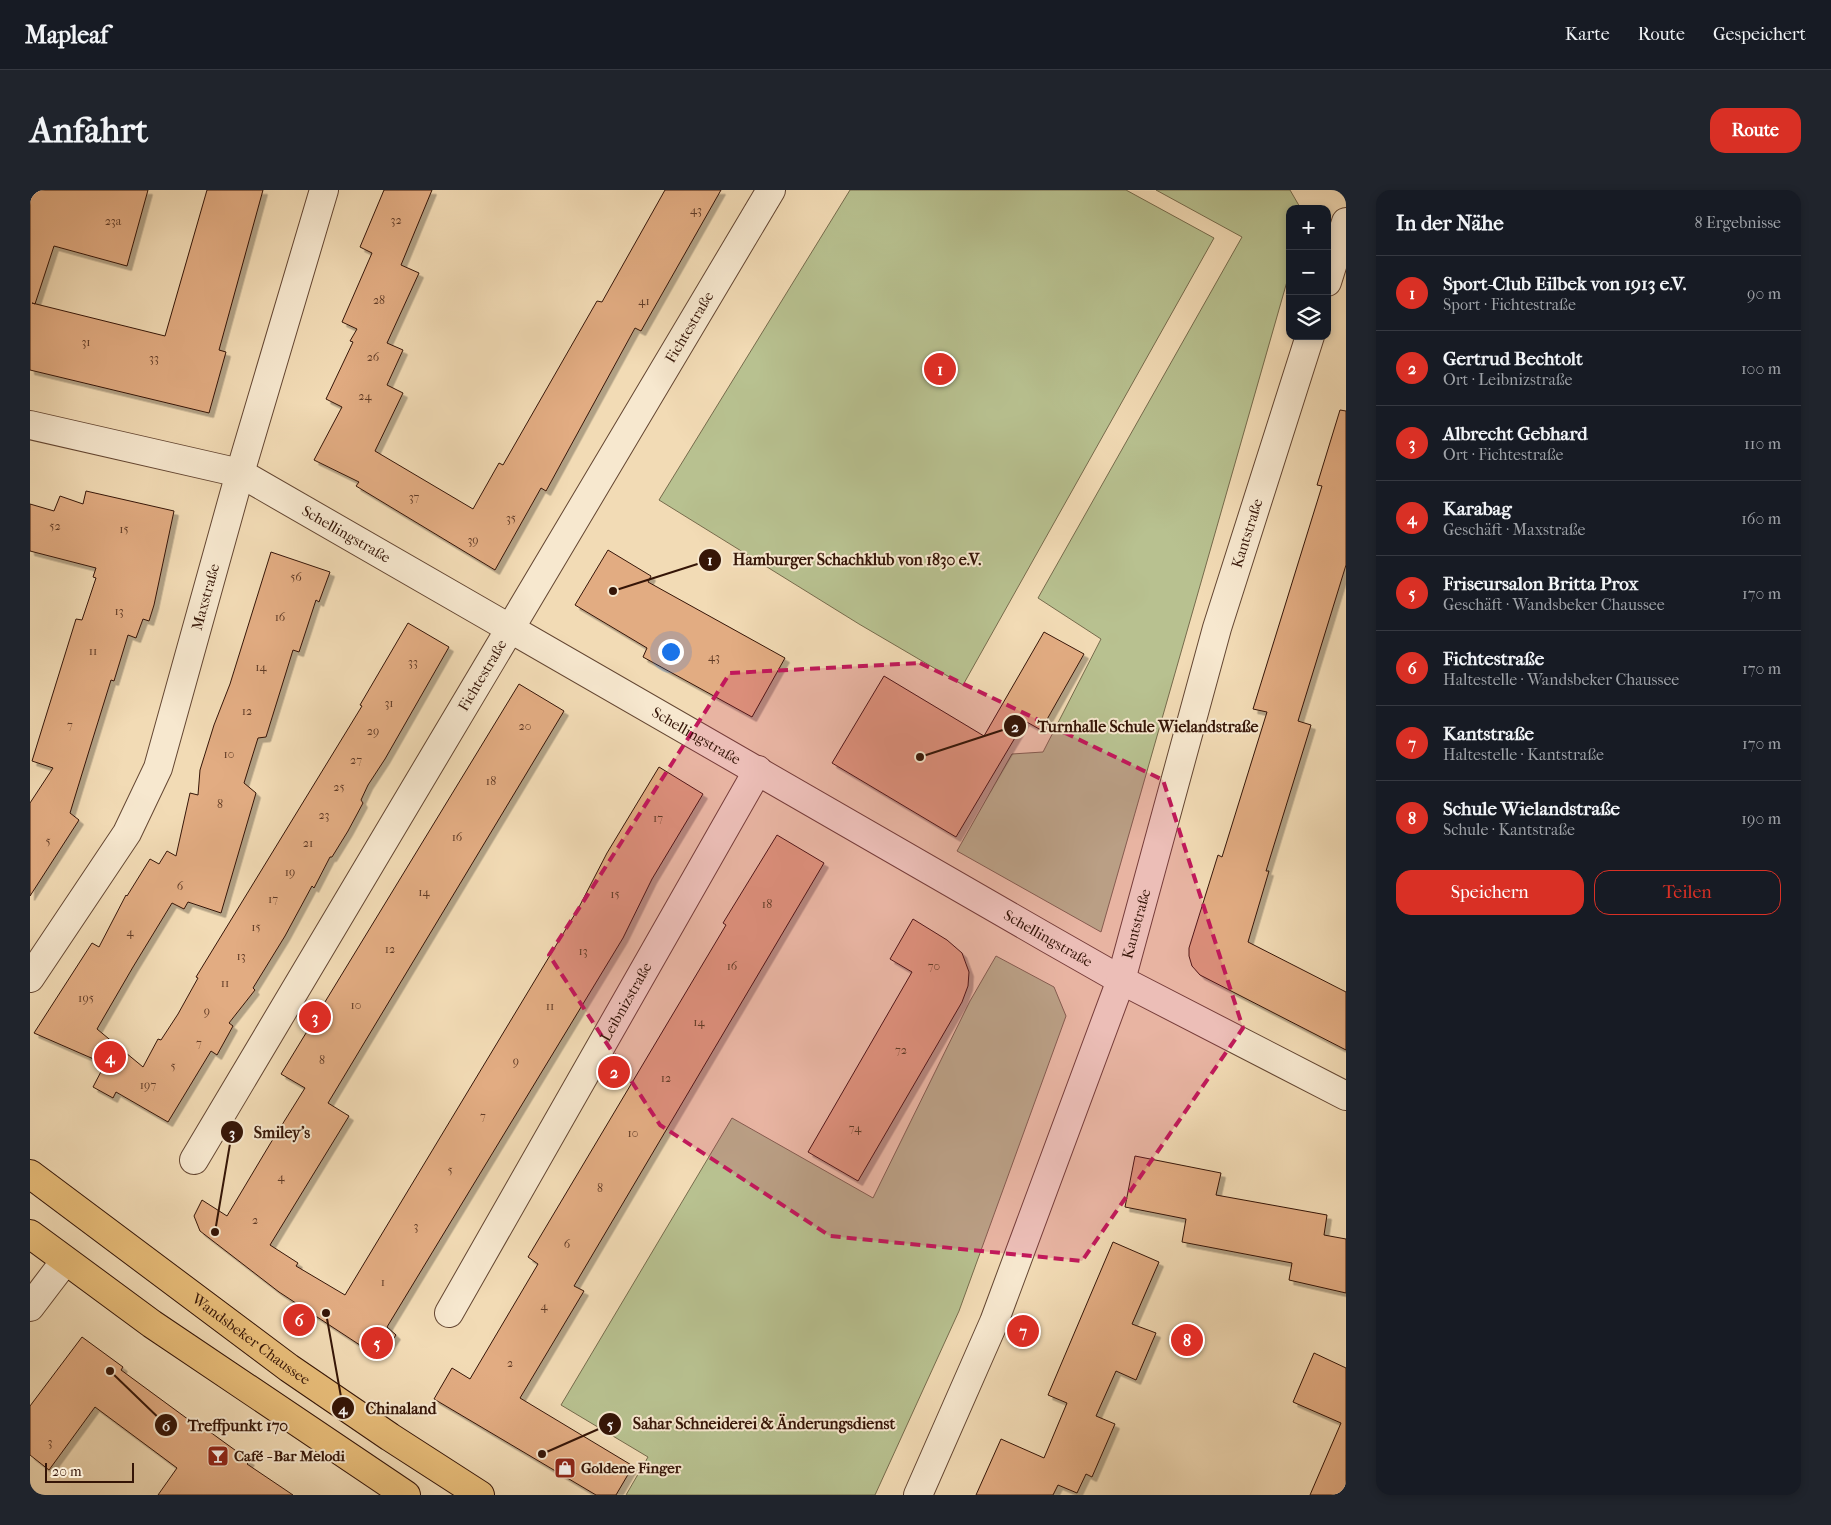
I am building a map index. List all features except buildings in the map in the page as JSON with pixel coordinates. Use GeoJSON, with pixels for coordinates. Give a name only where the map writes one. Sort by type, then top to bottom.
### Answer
{"type":"FeatureCollection","features":[{"type":"Feature","properties":{"kind":"main road","name":"Wandsbeker Chaussee"},"geometry":{"type":"LineString","coordinates":[[30,1174],[289,1368],[390,1437],[480,1495]]}},
{"type":"Feature","properties":{"kind":"main road"},"geometry":{"type":"LineString","coordinates":[[30,1234],[152,1324],[406,1495]]}},
{"type":"Feature","properties":{"kind":"street","name":"Maxstraße"},"geometry":{"type":"LineString","coordinates":[[30,978],[127,832],[158,768],[240,472],[324,190]]}},
{"type":"Feature","properties":{"kind":"street","name":"Fichtestraße"},"geometry":{"type":"LineString","coordinates":[[194,1160],[771,190]]}},
{"type":"Feature","properties":{"kind":"street"},"geometry":{"type":"LineString","coordinates":[[1331,269],[1346,222]]}},
{"type":"Feature","properties":{"kind":"street","name":"Kantstraße"},"geometry":{"type":"LineString","coordinates":[[918,1495],[994,1322],[1121,980],[1217,628],[1309,340]]}},
{"type":"Feature","properties":{"kind":"street","name":"Schellingstraße"},"geometry":{"type":"LineString","coordinates":[[30,425],[240,472],[1121,980],[1346,1096]]}},
{"type":"Feature","properties":{"kind":"street","name":"Leibnizstraße"},"geometry":{"type":"LineString","coordinates":[[449,1313],[758,770]]}},
{"type":"Feature","properties":{"kind":"street"},"geometry":{"type":"LineString","coordinates":[[30,1307],[65,1261]]}},
{"type":"Feature","properties":{"kind":"highlighted area"},"geometry":{"type":"Polygon","coordinates":[[[920,663],[1163,780],[1243,1028],[1082,1261],[830,1236],[660,1125],[549,955],[730,673],[920,663]]]}},
{"type":"Feature","properties":{"kind":"green space"},"geometry":{"type":"Polygon","coordinates":[[[850,190],[1126,190],[1214,238],[963,685],[859,624],[659,500],[850,190]]]}},
{"type":"Feature","properties":{"kind":"green space"},"geometry":{"type":"Polygon","coordinates":[[[1156,190],[1290,190],[1299,205],[1286,205],[1286,285],[1101,932],[957,851],[1012,754],[1043,752],[1101,639],[1038,598],[1242,237],[1156,190]]]}},
{"type":"Feature","properties":{"kind":"green space"},"geometry":{"type":"Polygon","coordinates":[[[996,956],[1054,987],[1066,1016],[959,1311],[875,1495],[626,1495],[648,1457],[561,1405],[732,1118],[873,1198],[970,1001],[996,956]]]}},
{"type":"Feature","properties":{"kind":"place","name":"Sport-Club Eilbek von 1913 e.V."},"geometry":{"type":"Point","coordinates":[940,369]}},
{"type":"Feature","properties":{"kind":"place","name":"Hamburger Schachklub von 1830 e.V."},"geometry":{"type":"Point","coordinates":[613,591]}},
{"type":"Feature","properties":{"kind":"place","name":"Turnhalle Schule Wielandstraße"},"geometry":{"type":"Point","coordinates":[920,757]}},
{"type":"Feature","properties":{"kind":"place","name":"Albrecht Gebhard"},"geometry":{"type":"Point","coordinates":[315,1017]}},
{"type":"Feature","properties":{"kind":"place","name":"Karabag"},"geometry":{"type":"Point","coordinates":[110,1057]}},
{"type":"Feature","properties":{"kind":"place","name":"Gertrud Bechtolt"},"geometry":{"type":"Point","coordinates":[614,1072]}},
{"type":"Feature","properties":{"kind":"place","name":"Smiley's"},"geometry":{"type":"Point","coordinates":[215,1232]}},
{"type":"Feature","properties":{"kind":"place","name":"Chinaland"},"geometry":{"type":"Point","coordinates":[326,1313]}},
{"type":"Feature","properties":{"kind":"place","name":"Fichtestraße"},"geometry":{"type":"Point","coordinates":[299,1320]}},
{"type":"Feature","properties":{"kind":"place","name":"Kantstraße"},"geometry":{"type":"Point","coordinates":[1023,1331]}},
{"type":"Feature","properties":{"kind":"place","name":"Schule Wielandstraße"},"geometry":{"type":"Point","coordinates":[1187,1340]}},
{"type":"Feature","properties":{"kind":"place","name":"Friseursalon Britta Prox"},"geometry":{"type":"Point","coordinates":[377,1343]}},
{"type":"Feature","properties":{"kind":"place","name":"Treffpunkt 170"},"geometry":{"type":"Point","coordinates":[110,1371]}},
{"type":"Feature","properties":{"kind":"place","name":"Sahar Schneiderei & Änderungsdienst"},"geometry":{"type":"Point","coordinates":[542,1454]}},
{"type":"Feature","properties":{"kind":"place","name":"Café - Bar Melodi"},"geometry":{"type":"Point","coordinates":[218,1456]}},
{"type":"Feature","properties":{"kind":"place","name":"Goldene Finger"},"geometry":{"type":"Point","coordinates":[565,1468]}}]}
